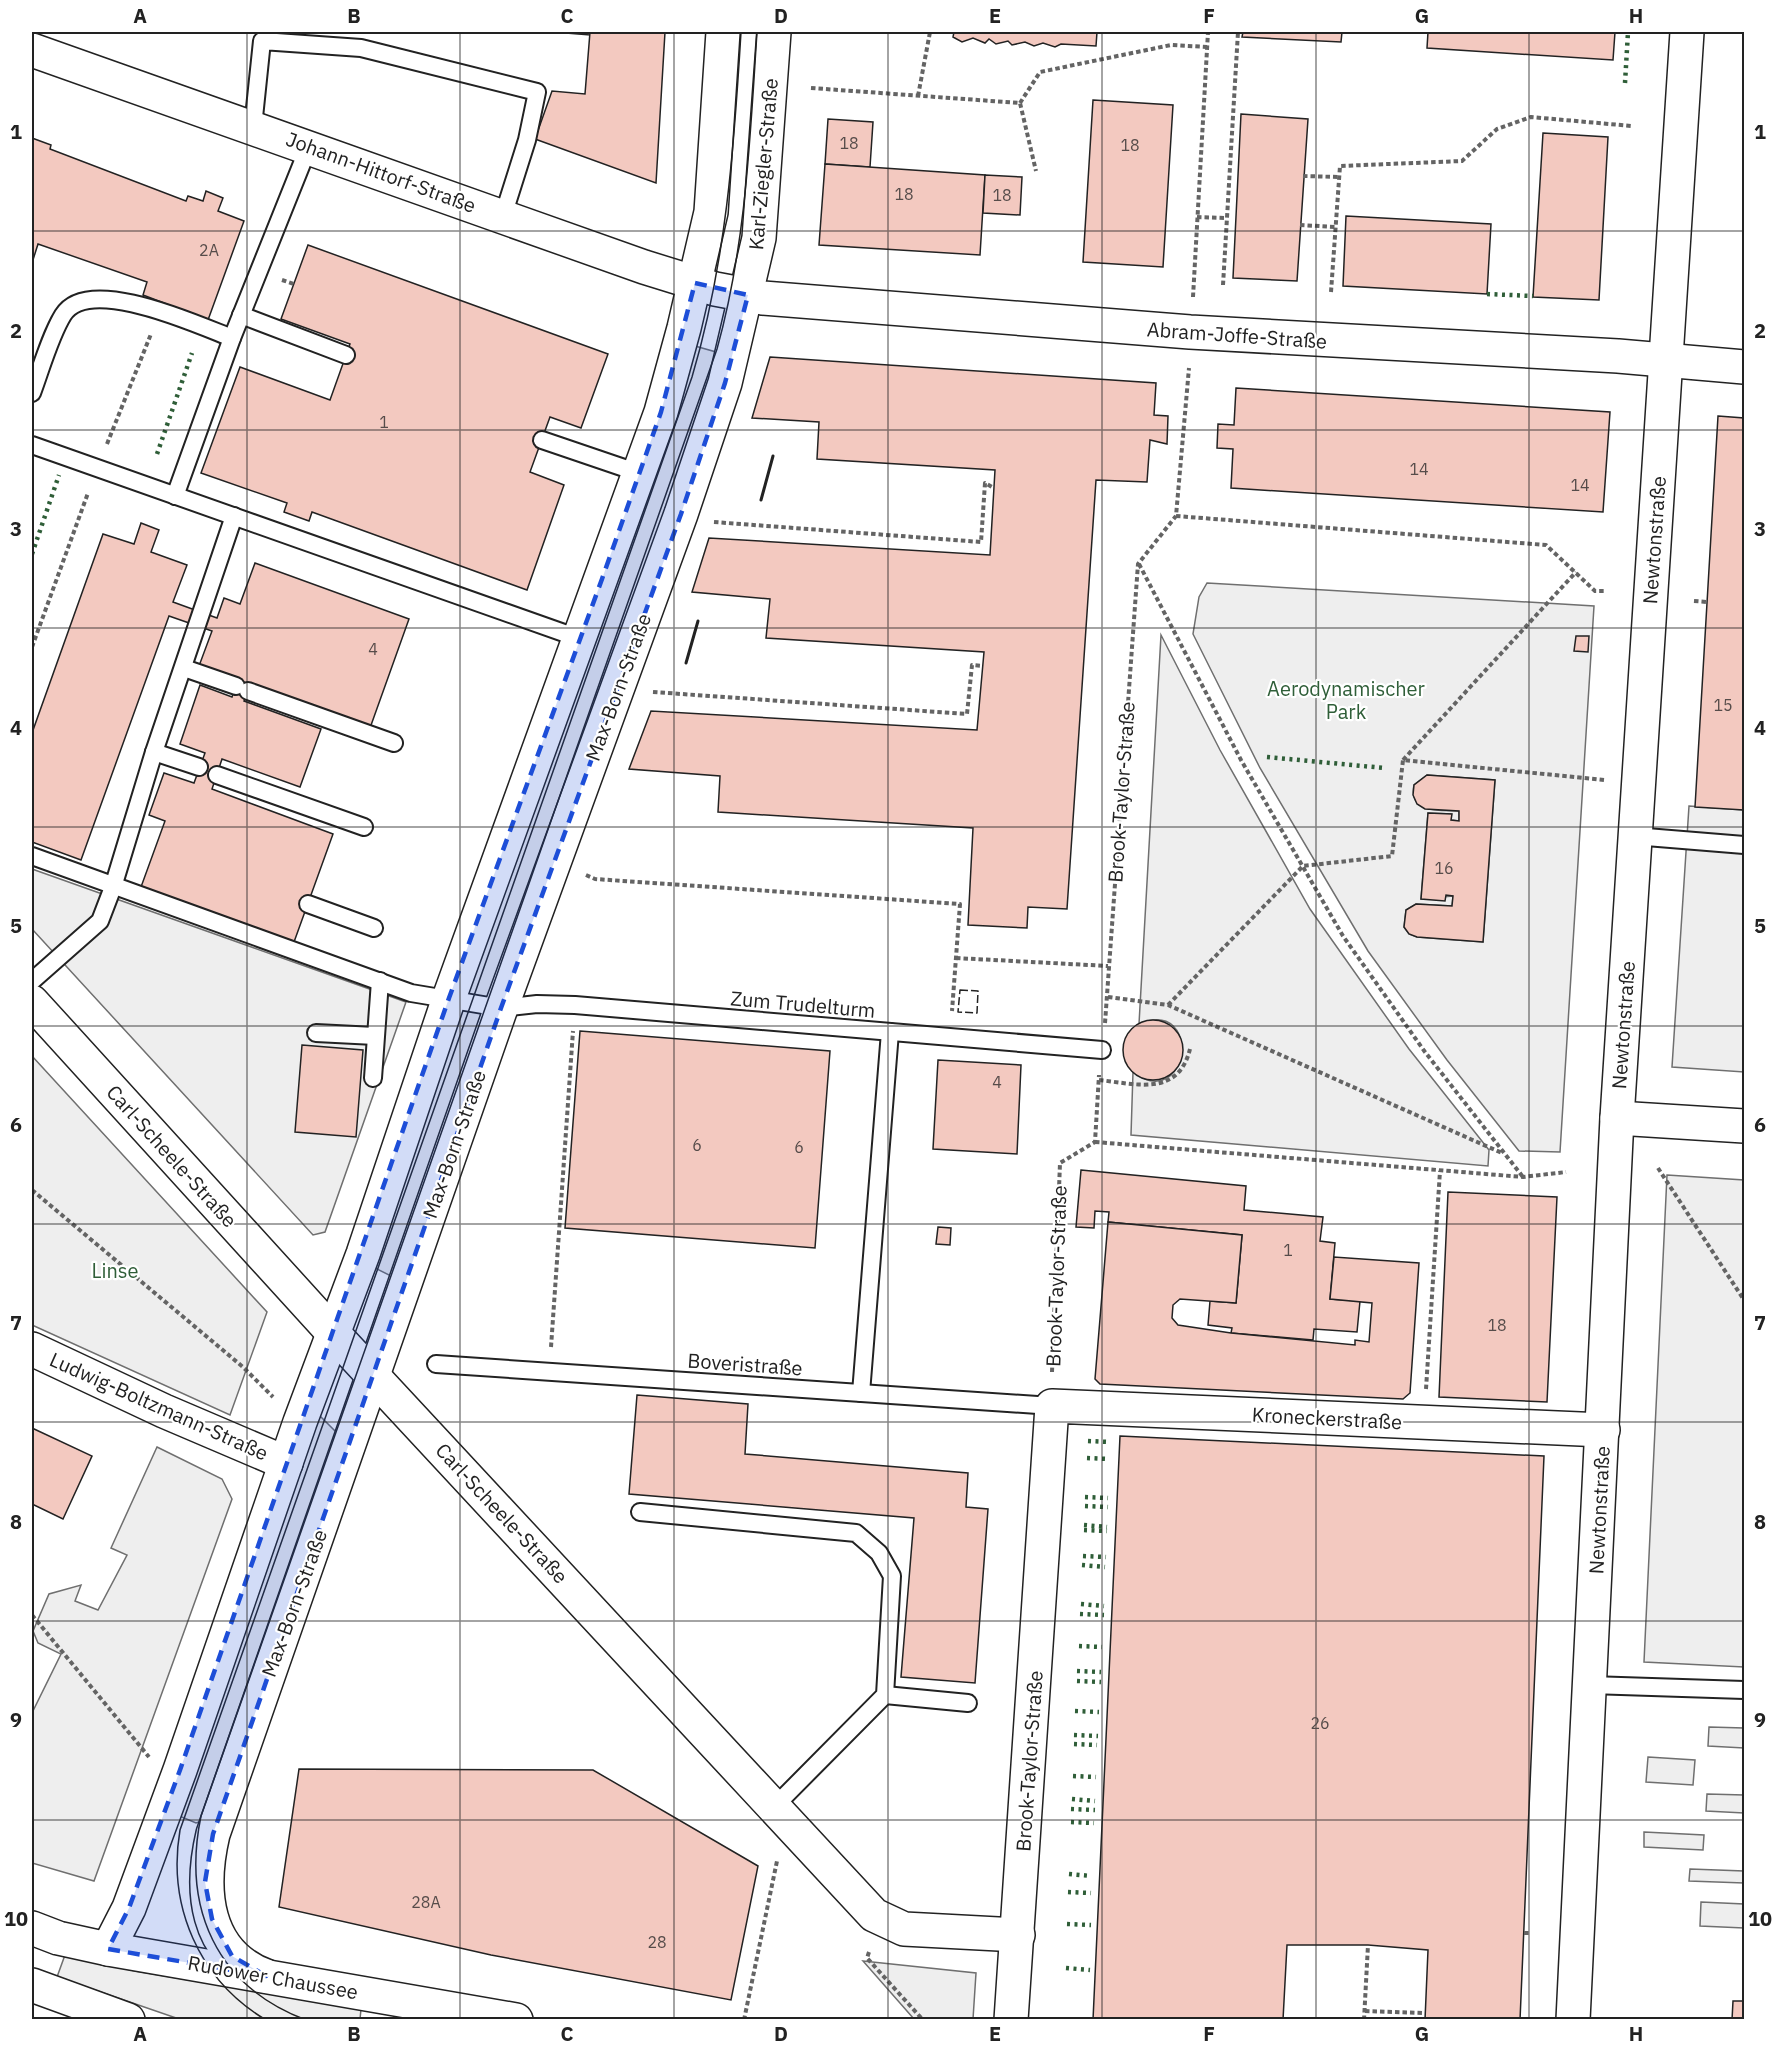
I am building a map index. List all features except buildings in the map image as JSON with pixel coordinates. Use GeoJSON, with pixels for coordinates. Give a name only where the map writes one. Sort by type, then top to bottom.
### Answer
{"type":"FeatureCollection","features":[{"type":"Feature","properties":{"kind":"street"},"geometry":{"type":"LineString","coordinates":[[108,1949],[129,1908],[180,1770],[300,1422],[334,1334],[449,998],[581,639],[672,374],[695,283],[713,195],[723,32]]}},
{"type":"Feature","properties":{"kind":"street","name":"Karl-Ziegler-Straße"},"geometry":{"type":"LineString","coordinates":[[739,294],[762,210],[774,32]]}},
{"type":"Feature","properties":{"kind":"street","name":"Newtonstraße"},"geometry":{"type":"LineString","coordinates":[[1574,2019],[1617,1118],[1687,32]]}},
{"type":"Feature","properties":{"kind":"street","name":"Johann-Hittorf-Straße"},"geometry":{"type":"LineString","coordinates":[[32,50],[695,283],[739,294]]}},
{"type":"Feature","properties":{"kind":"street","name":"Abram-Joffe-Straße"},"geometry":{"type":"LineString","coordinates":[[739,294],[782,300],[1190,332],[1607,356],[1744,367]]}},
{"type":"Feature","properties":{"kind":"street","name":"Max-Born-Straße"},"geometry":{"type":"LineString","coordinates":[[266,1976],[251,1970],[232,1956],[217,1930],[206,1892],[207,1860],[218,1816],[501,1008],[555,863],[617,684],[681,514],[725,383],[739,294]]}},
{"type":"Feature","properties":{"kind":"street","name":"Carl-Scheele-Straße"},"geometry":{"type":"LineString","coordinates":[[32,1002],[334,1334],[374,1374],[874,1916],[904,1929],[1018,1935]]}},
{"type":"Feature","properties":{"kind":"street"},"geometry":{"type":"LineString","coordinates":[[1617,1118],[1744,1126]]}},
{"type":"Feature","properties":{"kind":"street","name":"Ludwig-Boltzmann-Straße"},"geometry":{"type":"LineString","coordinates":[[32,1350],[164,1411],[286,1463]]}},
{"type":"Feature","properties":{"kind":"street","name":"Kroneckerstraße"},"geometry":{"type":"LineString","coordinates":[[1052,1406],[1603,1430]]}},
{"type":"Feature","properties":{"kind":"street","name":"Brook-Taylor-Straße"},"geometry":{"type":"LineString","coordinates":[[1011,2019],[1052,1406]]}},
{"type":"Feature","properties":{"kind":"street","name":"Rudower Chaussee"},"geometry":{"type":"LineString","coordinates":[[32,1928],[58,1938],[108,1949],[516,2019]]}},
{"type":"Feature","properties":{"kind":"street"},"geometry":{"type":"LineString","coordinates":[[32,1985],[128,2019]]}},
{"type":"Feature","properties":{"kind":"lane"},"geometry":{"type":"LineString","coordinates":[[253,127],[262,41],[361,48],[537,92],[527,140],[503,216]]}},
{"type":"Feature","properties":{"kind":"lane"},"geometry":{"type":"LineString","coordinates":[[175,496],[232,338],[309,146]]}},
{"type":"Feature","properties":{"kind":"lane"},"geometry":{"type":"LineString","coordinates":[[32,393],[63,314],[82,300],[93,298],[146,306],[232,338]]}},
{"type":"Feature","properties":{"kind":"lane"},"geometry":{"type":"LineString","coordinates":[[242,315],[346,355]]}},
{"type":"Feature","properties":{"kind":"lane"},"geometry":{"type":"LineString","coordinates":[[542,440],[639,473]]}},
{"type":"Feature","properties":{"kind":"lane"},"geometry":{"type":"LineString","coordinates":[[32,445],[581,639]]}},
{"type":"Feature","properties":{"kind":"lane"},"geometry":{"type":"LineString","coordinates":[[32,981],[100,921],[113,887],[154,752],[234,516]]}},
{"type":"Feature","properties":{"kind":"lane"},"geometry":{"type":"LineString","coordinates":[[184,668],[393,743]]}},
{"type":"Feature","properties":{"kind":"lane"},"geometry":{"type":"LineString","coordinates":[[154,752],[199,767]]}},
{"type":"Feature","properties":{"kind":"lane"},"geometry":{"type":"LineString","coordinates":[[217,775],[364,827]]}},
{"type":"Feature","properties":{"kind":"lane"},"geometry":{"type":"LineString","coordinates":[[1634,836],[1744,845]]}},
{"type":"Feature","properties":{"kind":"lane","name":"Zum Trudelturm"},"geometry":{"type":"LineString","coordinates":[[32,856],[411,993],[501,1008],[537,1004],[575,1005],[1102,1050]]}},
{"type":"Feature","properties":{"kind":"lane"},"geometry":{"type":"LineString","coordinates":[[308,904],[374,928]]}},
{"type":"Feature","properties":{"kind":"lane"},"geometry":{"type":"LineString","coordinates":[[373,1078],[380,981]]}},
{"type":"Feature","properties":{"kind":"lane"},"geometry":{"type":"LineString","coordinates":[[861,1393],[890,1032]]}},
{"type":"Feature","properties":{"kind":"lane"},"geometry":{"type":"LineString","coordinates":[[316,1033],[375,1036]]}},
{"type":"Feature","properties":{"kind":"lane","name":"Boveristraße"},"geometry":{"type":"LineString","coordinates":[[436,1364],[1052,1406]]}},
{"type":"Feature","properties":{"kind":"lane"},"geometry":{"type":"LineString","coordinates":[[640,1512],[856,1533],[879,1553],[892,1576],[885,1695],[780,1813]]}},
{"type":"Feature","properties":{"kind":"lane"},"geometry":{"type":"LineString","coordinates":[[1590,1685],[1744,1690]]}},
{"type":"Feature","properties":{"kind":"lane"},"geometry":{"type":"LineString","coordinates":[[885,1695],[968,1703]]}},
{"type":"Feature","properties":{"kind":"path"},"geometry":{"type":"LineString","coordinates":[[918,96],[930,32]]}},
{"type":"Feature","properties":{"kind":"path"},"geometry":{"type":"LineString","coordinates":[[1190,332],[1208,32]]}},
{"type":"Feature","properties":{"kind":"path"},"geometry":{"type":"LineString","coordinates":[[1223,285],[1239,32]]}},
{"type":"Feature","properties":{"kind":"path"},"geometry":{"type":"LineString","coordinates":[[1036,171],[1020,103],[1040,72],[1172,45],[1207,47]]}},
{"type":"Feature","properties":{"kind":"path"},"geometry":{"type":"LineString","coordinates":[[811,88],[1020,103]]}},
{"type":"Feature","properties":{"kind":"path"},"geometry":{"type":"LineString","coordinates":[[1331,292],[1340,166],[1462,161],[1497,129],[1531,117],[1632,126]]}},
{"type":"Feature","properties":{"kind":"path"},"geometry":{"type":"LineString","coordinates":[[1303,176],[1339,177]]}},
{"type":"Feature","properties":{"kind":"path"},"geometry":{"type":"LineString","coordinates":[[1197,217],[1227,218]]}},
{"type":"Feature","properties":{"kind":"path"},"geometry":{"type":"LineString","coordinates":[[1300,225],[1336,227]]}},
{"type":"Feature","properties":{"kind":"path"},"geometry":{"type":"LineString","coordinates":[[1188,386],[1176,516],[1138,564],[1241,760],[1357,956],[1425,1052],[1523,1177]]}},
{"type":"Feature","properties":{"kind":"path"},"geometry":{"type":"LineString","coordinates":[[681,514],[701,521],[981,542],[986,483],[994,488]]}},
{"type":"Feature","properties":{"kind":"path"},"geometry":{"type":"LineString","coordinates":[[1176,516],[1546,545],[1595,591],[1604,591]]}},
{"type":"Feature","properties":{"kind":"path","name":"Brook-Taylor-Straße"},"geometry":{"type":"LineString","coordinates":[[1052,1406],[1060,1163],[1095,1142],[1108,997],[1108,966],[1138,564]]}},
{"type":"Feature","properties":{"kind":"path"},"geometry":{"type":"LineString","coordinates":[[1168,1005],[1303,867],[1392,856],[1403,760],[1576,572]]}},
{"type":"Feature","properties":{"kind":"path"},"geometry":{"type":"LineString","coordinates":[[1694,601],[1707,602]]}},
{"type":"Feature","properties":{"kind":"path"},"geometry":{"type":"LineString","coordinates":[[617,684],[637,691],[968,714],[972,665],[983,666]]}},
{"type":"Feature","properties":{"kind":"path"},"geometry":{"type":"LineString","coordinates":[[1403,760],[1637,782]]}},
{"type":"Feature","properties":{"kind":"path"},"geometry":{"type":"LineString","coordinates":[[555,863],[595,879],[960,904],[950,1038]]}},
{"type":"Feature","properties":{"kind":"path"},"geometry":{"type":"LineString","coordinates":[[956,958],[1108,966]]}},
{"type":"Feature","properties":{"kind":"path"},"geometry":{"type":"LineString","coordinates":[[1108,997],[1168,1005],[1506,1154]]}},
{"type":"Feature","properties":{"kind":"path"},"geometry":{"type":"LineString","coordinates":[[549,1372],[575,1005]]}},
{"type":"Feature","properties":{"kind":"path"},"geometry":{"type":"LineString","coordinates":[[1099,1080],[1160,1083],[1182,1071],[1190,1049]]}},
{"type":"Feature","properties":{"kind":"path"},"geometry":{"type":"LineString","coordinates":[[1095,1142],[1523,1177],[1566,1172]]}},
{"type":"Feature","properties":{"kind":"path"},"geometry":{"type":"LineString","coordinates":[[1658,1168],[1744,1300]]}},
{"type":"Feature","properties":{"kind":"path"},"geometry":{"type":"LineString","coordinates":[[1425,1423],[1440,1171]]}},
{"type":"Feature","properties":{"kind":"path"},"geometry":{"type":"LineString","coordinates":[[32,1190],[243,1367],[300,1422]]}},
{"type":"Feature","properties":{"kind":"path"},"geometry":{"type":"LineString","coordinates":[[32,1615],[147,1756],[180,1770]]}},
{"type":"Feature","properties":{"kind":"path"},"geometry":{"type":"LineString","coordinates":[[744,2019],[780,1813]]}},
{"type":"Feature","properties":{"kind":"path"},"geometry":{"type":"LineString","coordinates":[[874,1916],[867,1958],[923,2019]]}},
{"type":"Feature","properties":{"kind":"path"},"geometry":{"type":"LineString","coordinates":[[1524,1933],[1531,1933]]}},
{"type":"Feature","properties":{"kind":"path"},"geometry":{"type":"LineString","coordinates":[[1364,2019],[1368,1945]]}},
{"type":"Feature","properties":{"kind":"path"},"geometry":{"type":"LineString","coordinates":[[1365,2011],[1425,2013]]}},
{"type":"Feature","properties":{"kind":"highlighted area"},"geometry":{"type":"Polygon","coordinates":[[[695,283],[748,295],[725,383],[681,514],[501,1008],[213,1834],[205,1882],[212,1919],[232,1956],[266,1976],[108,1949],[129,1908],[180,1770],[449,998],[661,412],[695,283]]]}},
{"type":"Feature","properties":{"kind":"green space"},"geometry":{"type":"Polygon","coordinates":[[[695,346],[716,352],[719,356],[397,1279],[367,1264],[695,346]]]}},
{"type":"Feature","properties":{"kind":"green space","name":"Aerodynamischer Park"},"geometry":{"type":"Polygon","coordinates":[[[1207,583],[1594,606],[1560,1152],[1519,1151],[1447,1060],[1368,951],[1260,768],[1193,634],[1199,597],[1207,583]],[[1427,775],[1414,785],[1413,794],[1421,806],[1435,810],[1459,811],[1459,821],[1451,820],[1451,814],[1428,813],[1421,899],[1453,896],[1452,906],[1416,904],[1406,910],[1404,927],[1409,934],[1417,937],[1483,942],[1495,780],[1427,775]]]}},
{"type":"Feature","properties":{"kind":"green space","name":"Aerodynamischer Park"},"geometry":{"type":"Polygon","coordinates":[[[1161,635],[1220,750],[1310,909],[1409,1049],[1489,1150],[1488,1166],[1131,1135],[1133,1072],[1152,1081],[1166,1078],[1176,1068],[1181,1054],[1180,1038],[1173,1026],[1160,1020],[1139,1024],[1161,635]]]}},
{"type":"Feature","properties":{"kind":"green space"},"geometry":{"type":"Polygon","coordinates":[[[1689,806],[1744,810],[1744,1072],[1672,1067],[1689,806]]]}},
{"type":"Feature","properties":{"kind":"green space"},"geometry":{"type":"Polygon","coordinates":[[[32,869],[406,1002],[325,1232],[313,1235],[32,929],[32,869]]]}},
{"type":"Feature","properties":{"kind":"green space","name":"Linse"},"geometry":{"type":"Polygon","coordinates":[[[32,1056],[267,1312],[230,1415],[32,1325],[32,1056]]]}},
{"type":"Feature","properties":{"kind":"green space"},"geometry":{"type":"Polygon","coordinates":[[[1667,1175],[1744,1180],[1744,1667],[1644,1662],[1667,1175]]]}},
{"type":"Feature","properties":{"kind":"green space"},"geometry":{"type":"Polygon","coordinates":[[[316,1417],[321,1417],[341,1437],[205,1820],[196,1823],[177,1815],[316,1417]]]}},
{"type":"Feature","properties":{"kind":"green space"},"geometry":{"type":"Polygon","coordinates":[[[157,1447],[222,1479],[232,1499],[94,1881],[32,1863],[32,1713],[61,1654],[38,1643],[33,1631],[49,1594],[81,1585],[75,1601],[98,1610],[127,1555],[111,1548],[157,1447]]]}},
{"type":"Feature","properties":{"kind":"green space"},"geometry":{"type":"Polygon","coordinates":[[[1709,1727],[1744,1728],[1744,1748],[1708,1746],[1709,1727]]]}},
{"type":"Feature","properties":{"kind":"green space"},"geometry":{"type":"Polygon","coordinates":[[[1648,1757],[1695,1760],[1693,1785],[1646,1782],[1648,1757]]]}},
{"type":"Feature","properties":{"kind":"green space"},"geometry":{"type":"Polygon","coordinates":[[[1707,1794],[1744,1795],[1744,1813],[1706,1811],[1707,1794]]]}},
{"type":"Feature","properties":{"kind":"green space"},"geometry":{"type":"Polygon","coordinates":[[[1644,1832],[1704,1835],[1703,1850],[1644,1847],[1644,1832]]]}},
{"type":"Feature","properties":{"kind":"green space"},"geometry":{"type":"Polygon","coordinates":[[[1690,1869],[1744,1871],[1744,1883],[1689,1881],[1690,1869]]]}},
{"type":"Feature","properties":{"kind":"green space"},"geometry":{"type":"Polygon","coordinates":[[[1701,1902],[1744,1904],[1744,1928],[1700,1926],[1701,1902]]]}},
{"type":"Feature","properties":{"kind":"green space"},"geometry":{"type":"Polygon","coordinates":[[[65,1955],[135,1971],[361,2009],[360,2019],[179,2019],[57,1977],[65,1955]]]}},
{"type":"Feature","properties":{"kind":"green space"},"geometry":{"type":"Polygon","coordinates":[[[863,1961],[976,1973],[973,2019],[914,2019],[863,1961]]]}},
{"type":"Feature","properties":{"kind":"tram line"},"geometry":{"type":"LineString","coordinates":[[266,2020],[222,1984],[193,1939],[184,1913],[179,1886],[177,1858],[180,1830],[692,377],[704,334],[721,249],[731,163],[741,32]]}},
{"type":"Feature","properties":{"kind":"tram line"},"geometry":{"type":"LineString","coordinates":[[306,2020],[275,2005],[249,1987],[228,1965],[213,1940],[202,1912],[197,1882],[196,1850],[201,1816],[717,349],[727,310],[741,231],[757,32]]}},
{"type":"Feature","properties":{"kind":"hedge"},"geometry":{"type":"LineString","coordinates":[[1625,83],[1628,32]]}},
{"type":"Feature","properties":{"kind":"hedge"},"geometry":{"type":"LineString","coordinates":[[1487,294],[1533,296]]}},
{"type":"Feature","properties":{"kind":"hedge"},"geometry":{"type":"LineString","coordinates":[[157,454],[192,353]]}},
{"type":"Feature","properties":{"kind":"hedge"},"geometry":{"type":"LineString","coordinates":[[32,554],[59,475]]}},
{"type":"Feature","properties":{"kind":"hedge"},"geometry":{"type":"LineString","coordinates":[[1267,757],[1384,768]]}},
{"type":"Feature","properties":{"kind":"hedge"},"geometry":{"type":"LineString","coordinates":[[1088,1441],[1110,1442]]}},
{"type":"Feature","properties":{"kind":"hedge"},"geometry":{"type":"LineString","coordinates":[[1087,1458],[1109,1459]]}},
{"type":"Feature","properties":{"kind":"hedge"},"geometry":{"type":"LineString","coordinates":[[1085,1497],[1108,1498]]}},
{"type":"Feature","properties":{"kind":"hedge"},"geometry":{"type":"LineString","coordinates":[[1085,1506],[1108,1507]]}},
{"type":"Feature","properties":{"kind":"hedge"},"geometry":{"type":"LineString","coordinates":[[1084,1525],[1107,1527]]}},
{"type":"Feature","properties":{"kind":"hedge"},"geometry":{"type":"LineString","coordinates":[[1084,1530],[1107,1531]]}},
{"type":"Feature","properties":{"kind":"hedge"},"geometry":{"type":"LineString","coordinates":[[1083,1556],[1106,1557]]}},
{"type":"Feature","properties":{"kind":"hedge"},"geometry":{"type":"LineString","coordinates":[[1082,1565],[1105,1567]]}},
{"type":"Feature","properties":{"kind":"hedge"},"geometry":{"type":"LineString","coordinates":[[1081,1604],[1104,1606]]}},
{"type":"Feature","properties":{"kind":"hedge"},"geometry":{"type":"LineString","coordinates":[[1080,1614],[1104,1615]]}},
{"type":"Feature","properties":{"kind":"hedge"},"geometry":{"type":"LineString","coordinates":[[1079,1646],[1102,1647]]}},
{"type":"Feature","properties":{"kind":"hedge"},"geometry":{"type":"LineString","coordinates":[[1077,1671],[1101,1672]]}},
{"type":"Feature","properties":{"kind":"hedge"},"geometry":{"type":"LineString","coordinates":[[1077,1681],[1101,1682]]}},
{"type":"Feature","properties":{"kind":"hedge"},"geometry":{"type":"LineString","coordinates":[[1075,1711],[1099,1712]]}},
{"type":"Feature","properties":{"kind":"hedge"},"geometry":{"type":"LineString","coordinates":[[1074,1735],[1098,1736]]}},
{"type":"Feature","properties":{"kind":"hedge"},"geometry":{"type":"LineString","coordinates":[[1074,1744],[1097,1745]]}},
{"type":"Feature","properties":{"kind":"hedge"},"geometry":{"type":"LineString","coordinates":[[1073,1776],[1096,1777]]}},
{"type":"Feature","properties":{"kind":"hedge"},"geometry":{"type":"LineString","coordinates":[[1072,1799],[1095,1801]]}},
{"type":"Feature","properties":{"kind":"hedge"},"geometry":{"type":"LineString","coordinates":[[1071,1809],[1095,1810]]}},
{"type":"Feature","properties":{"kind":"hedge"},"geometry":{"type":"LineString","coordinates":[[1071,1822],[1094,1823]]}},
{"type":"Feature","properties":{"kind":"hedge"},"geometry":{"type":"LineString","coordinates":[[1069,1874],[1091,1876]]}},
{"type":"Feature","properties":{"kind":"hedge"},"geometry":{"type":"LineString","coordinates":[[1068,1892],[1091,1893]]}},
{"type":"Feature","properties":{"kind":"hedge"},"geometry":{"type":"LineString","coordinates":[[1067,1924],[1091,1925]]}},
{"type":"Feature","properties":{"kind":"hedge"},"geometry":{"type":"LineString","coordinates":[[1066,1968],[1090,1970]]}},
{"type":"Feature","properties":{"kind":"fence"},"geometry":{"type":"LineString","coordinates":[[960,990],[978,991],[977,1013],[958,1012],[960,990]]}},
{"type":"Feature","properties":{"kind":"wall"},"geometry":{"type":"LineString","coordinates":[[761,500],[773,456]]}},
{"type":"Feature","properties":{"kind":"wall"},"geometry":{"type":"LineString","coordinates":[[686,663],[698,621]]}}]}
